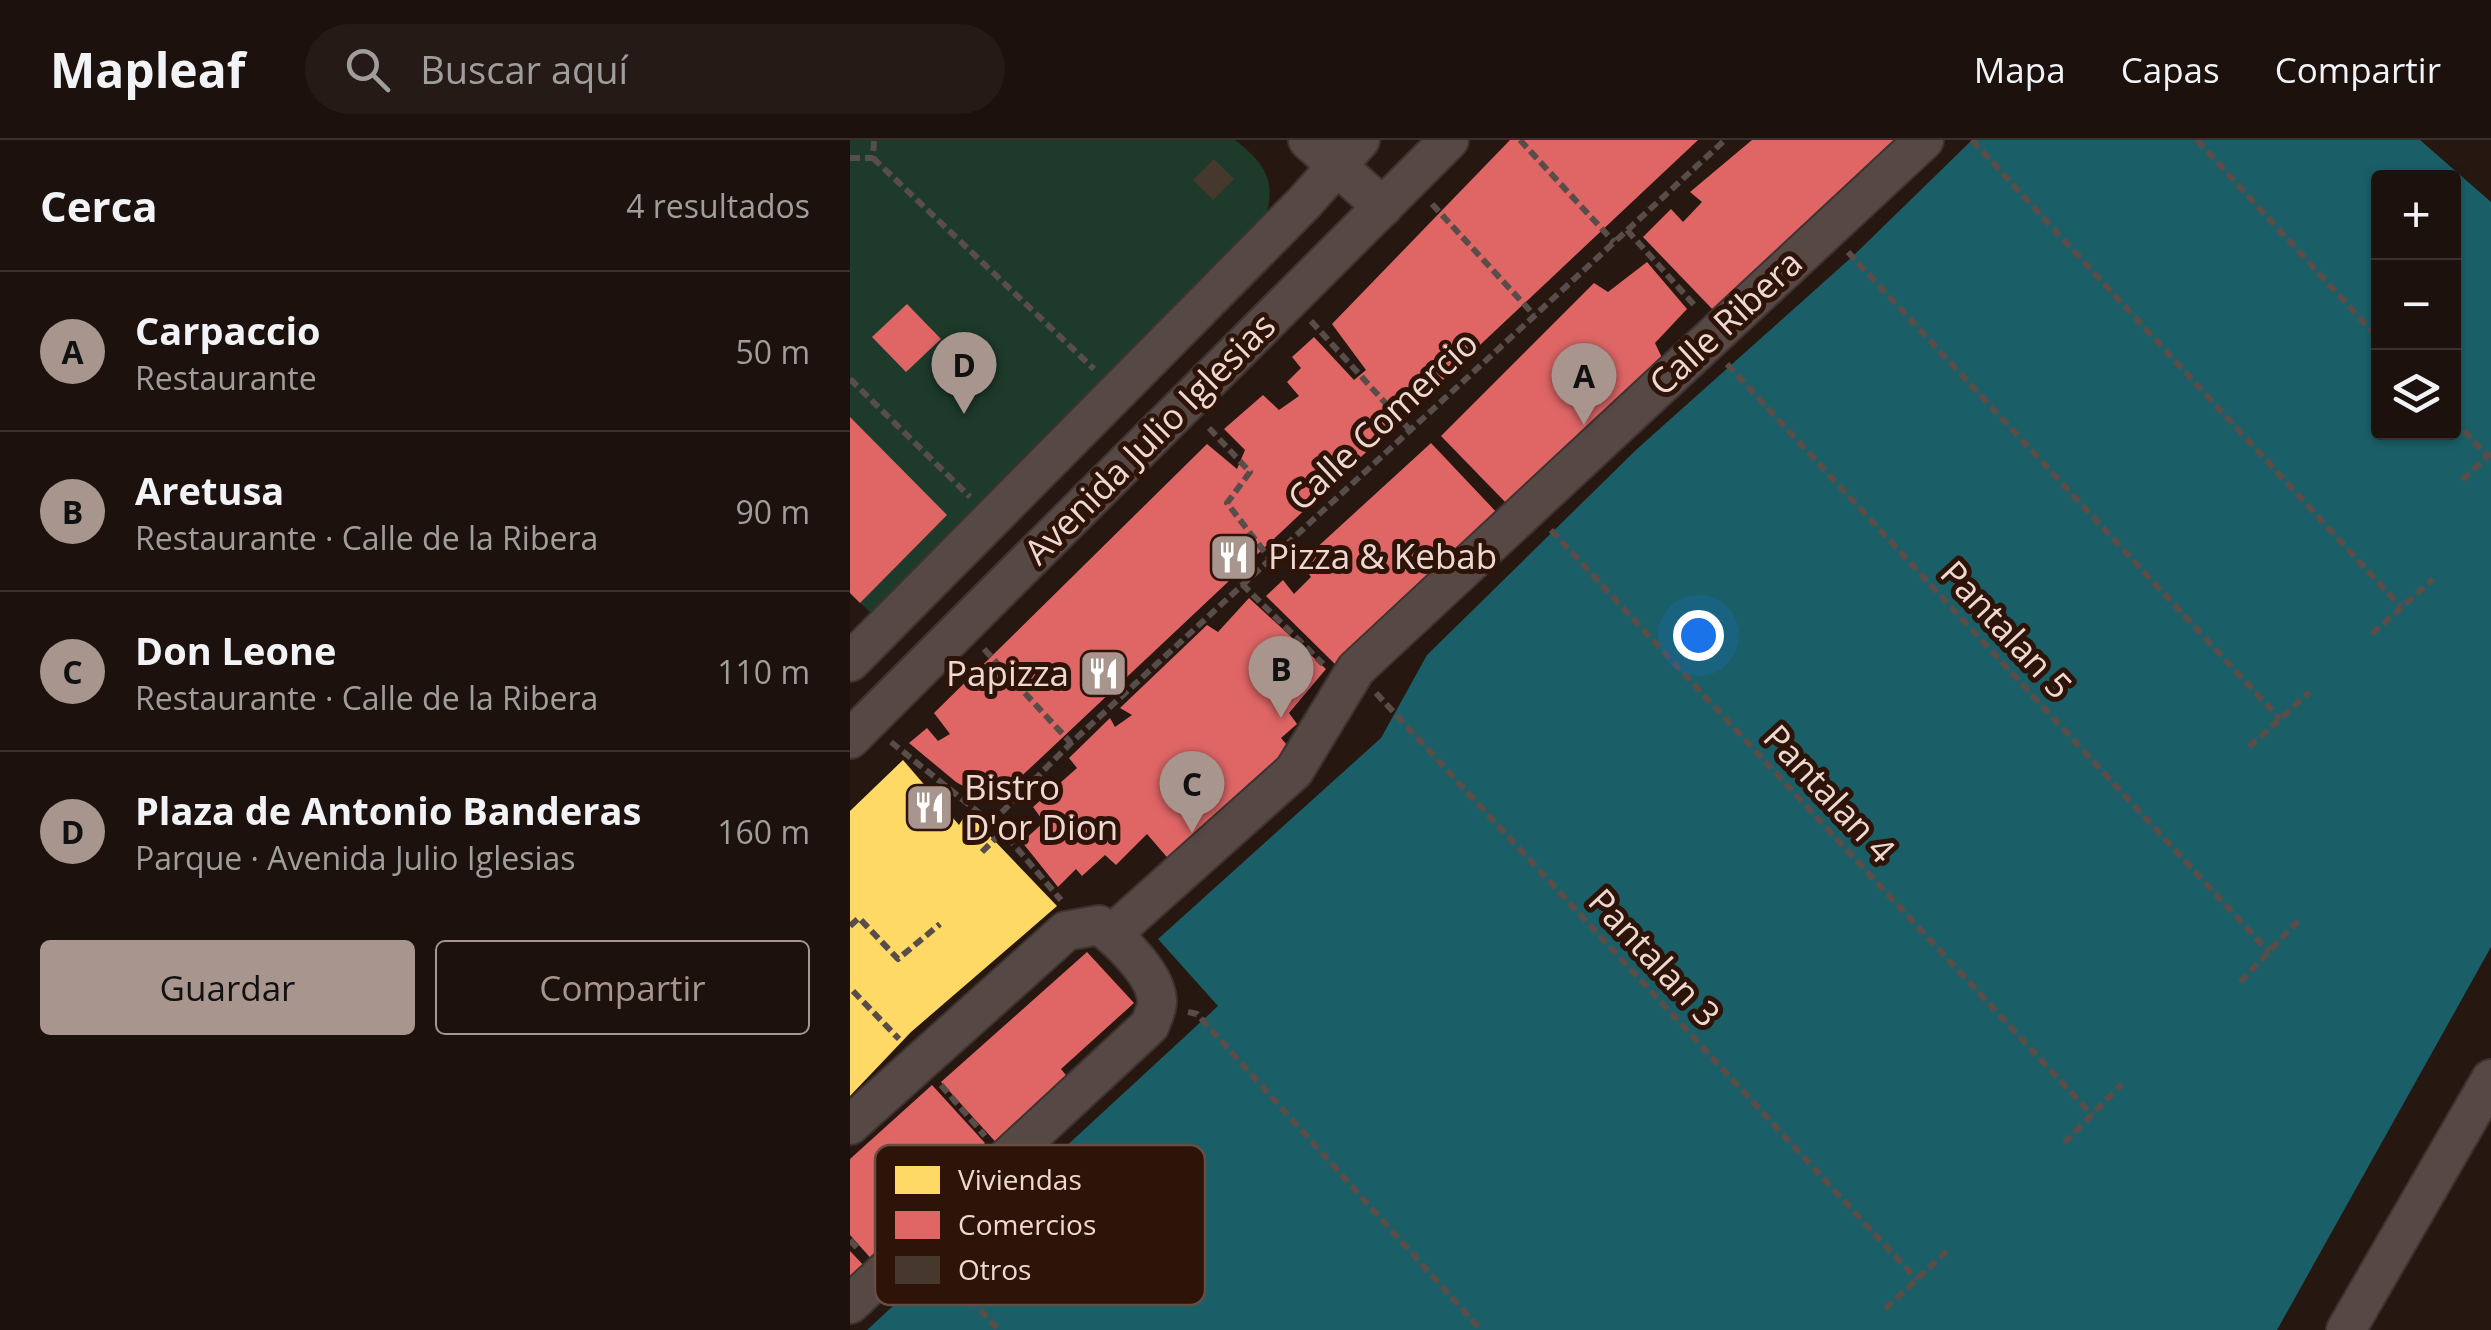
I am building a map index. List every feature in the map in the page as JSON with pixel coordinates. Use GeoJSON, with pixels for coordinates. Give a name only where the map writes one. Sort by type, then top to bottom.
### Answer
{"type":"FeatureCollection","features":[{"type":"Feature","properties":{"kind":"street"},"geometry":{"type":"LineString","coordinates":[[1308,140],[1348,152],[1383,206]]}},
{"type":"Feature","properties":{"kind":"street","name":"Avenida Julio Iglesias"},"geometry":{"type":"LineString","coordinates":[[858,730],[1450,140]]}},
{"type":"Feature","properties":{"kind":"street","name":"Calle Ribera"},"geometry":{"type":"LineString","coordinates":[[850,1125],[1050,941],[1097,930],[1294,771],[1350,677],[1924,140]]}},
{"type":"Feature","properties":{"kind":"street","name":"Avenida Julio Iglesias"},"geometry":{"type":"LineString","coordinates":[[855,648],[991,518],[1348,152]]}},
{"type":"Feature","properties":{"kind":"street"},"geometry":{"type":"LineString","coordinates":[[1022,1145],[1150,1025],[1158,1005],[1156,992],[1141,968],[1097,930]]}},
{"type":"Feature","properties":{"kind":"street"},"geometry":{"type":"LineString","coordinates":[[2346,1330],[2491,1079]]}},
{"type":"Feature","properties":{"kind":"street"},"geometry":{"type":"LineString","coordinates":[[850,1304],[875,1288]]}},
{"type":"Feature","properties":{"kind":"path"},"geometry":{"type":"LineString","coordinates":[[874,140],[874,158]]}},
{"type":"Feature","properties":{"kind":"path"},"geometry":{"type":"LineString","coordinates":[[1520,140],[1614,242]]}},
{"type":"Feature","properties":{"kind":"path","name":"Calle Comercio"},"geometry":{"type":"LineString","coordinates":[[991,823],[1071,743],[1725,140]]}},
{"type":"Feature","properties":{"kind":"path"},"geometry":{"type":"LineString","coordinates":[[1972,140],[2402,608]]}},
{"type":"Feature","properties":{"kind":"path"},"geometry":{"type":"LineString","coordinates":[[2196,140],[2371,330]]}},
{"type":"Feature","properties":{"kind":"path"},"geometry":{"type":"LineString","coordinates":[[850,158],[874,158],[1094,368]]}},
{"type":"Feature","properties":{"kind":"path"},"geometry":{"type":"LineString","coordinates":[[1422,192],[1534,315]]}},
{"type":"Feature","properties":{"kind":"path"},"geometry":{"type":"LineString","coordinates":[[1827,229],[2280,719]]}},
{"type":"Feature","properties":{"kind":"path","name":"Pantalan 5"},"geometry":{"type":"LineString","coordinates":[[1627,230],[1711,336],[2269,952]]}},
{"type":"Feature","properties":{"kind":"path"},"geometry":{"type":"LineString","coordinates":[[1303,313],[1409,430]]}},
{"type":"Feature","properties":{"kind":"path"},"geometry":{"type":"LineString","coordinates":[[850,379],[991,518]]}},
{"type":"Feature","properties":{"kind":"path"},"geometry":{"type":"LineString","coordinates":[[1201,420],[1250,472],[1228,503],[1270,559]]}},
{"type":"Feature","properties":{"kind":"path"},"geometry":{"type":"LineString","coordinates":[[2461,427],[2489,454],[2462,480]]}},
{"type":"Feature","properties":{"kind":"path","name":"Pantalan 4"},"geometry":{"type":"LineString","coordinates":[[1530,506],[2092,1115]]}},
{"type":"Feature","properties":{"kind":"path"},"geometry":{"type":"LineString","coordinates":[[2372,634],[2433,579]]}},
{"type":"Feature","properties":{"kind":"path","name":"Pantalan 3"},"geometry":{"type":"LineString","coordinates":[[1242,584],[1350,677],[1916,1280]]}},
{"type":"Feature","properties":{"kind":"path"},"geometry":{"type":"LineString","coordinates":[[961,628],[1071,743]]}},
{"type":"Feature","properties":{"kind":"path"},"geometry":{"type":"LineString","coordinates":[[2250,747],[2310,692]]}},
{"type":"Feature","properties":{"kind":"path"},"geometry":{"type":"LineString","coordinates":[[858,730],[1002,832],[1097,930]]}},
{"type":"Feature","properties":{"kind":"path"},"geometry":{"type":"LineString","coordinates":[[982,852],[1002,832]]}},
{"type":"Feature","properties":{"kind":"path"},"geometry":{"type":"LineString","coordinates":[[850,926],[859,918],[898,960],[940,924]]}},
{"type":"Feature","properties":{"kind":"path"},"geometry":{"type":"LineString","coordinates":[[2240,982],[2298,921]]}},
{"type":"Feature","properties":{"kind":"path"},"geometry":{"type":"LineString","coordinates":[[851,991],[920,1060],[993,1145]]}},
{"type":"Feature","properties":{"kind":"path"},"geometry":{"type":"LineString","coordinates":[[1158,1005],[1197,1014],[1481,1330]]}},
{"type":"Feature","properties":{"kind":"path"},"geometry":{"type":"LineString","coordinates":[[2064,1143],[2122,1084]]}},
{"type":"Feature","properties":{"kind":"path"},"geometry":{"type":"LineString","coordinates":[[1885,1310],[1947,1250]]}},
{"type":"Feature","properties":{"kind":"path"},"geometry":{"type":"LineString","coordinates":[[976,1305],[999,1330]]}},
{"type":"Feature","properties":{"kind":"green space"},"geometry":{"type":"Polygon","coordinates":[[[850,140],[1235,140],[1260,163],[1270,191],[1266,215],[877,619],[850,593],[850,140]]]}},
{"type":"Feature","properties":{"kind":"water"},"geometry":{"type":"Polygon","coordinates":[[[1972,140],[2420,140],[2454,170],[2371,170],[2371,440],[2461,440],[2461,176],[2491,202],[2491,947],[2277,1330],[867,1330],[894,1305],[1205,1305],[1205,1145],[1067,1145],[1218,1006],[1158,939],[1381,738],[1427,655],[1637,449],[1853,256],[1972,140]]]}},
{"type":"Feature","properties":{"kind":"building: Viviendas"},"geometry":{"type":"Polygon","coordinates":[[[903,760],[959,825],[967,812],[1057,906],[911,1032],[850,1096],[850,811],[903,760]]]}},
{"type":"Feature","properties":{"kind":"building: Comercios"},"geometry":{"type":"Polygon","coordinates":[[[1510,140],[1698,140],[993,803],[956,782],[909,743],[927,728],[938,741],[950,734],[934,713],[1207,444],[1237,469],[1245,450],[1224,429],[1263,395],[1279,410],[1299,396],[1287,382],[1301,368],[1292,357],[1314,337],[1354,380],[1366,370],[1332,324],[1510,140]]]}},
{"type":"Feature","properties":{"kind":"building: Comercios"},"geometry":{"type":"Polygon","coordinates":[[[1752,140],[1900,140],[1716,313],[1643,237],[1671,209],[1683,222],[1702,202],[1690,192],[1752,140]]]}},
{"type":"Feature","properties":{"kind":"building: Comercios"},"geometry":{"type":"Polygon","coordinates":[[[1647,262],[1687,309],[1655,343],[1664,362],[1509,506],[1441,436],[1594,283],[1608,292],[1647,262]]]}},
{"type":"Feature","properties":{"kind":"building: Comercios"},"geometry":{"type":"Polygon","coordinates":[[[907,304],[941,339],[906,372],[872,337],[907,304]]]}},
{"type":"Feature","properties":{"kind":"building: Comercios"},"geometry":{"type":"Polygon","coordinates":[[[850,417],[947,515],[860,603],[850,593],[850,417]]]}},
{"type":"Feature","properties":{"kind":"building: Comercios"},"geometry":{"type":"Polygon","coordinates":[[[1431,443],[1501,517],[1338,667],[1266,596],[1283,580],[1294,594],[1311,577],[1301,562],[1431,443]]]}},
{"type":"Feature","properties":{"kind":"building: Comercios"},"geometry":{"type":"Polygon","coordinates":[[[1249,598],[1326,669],[1289,713],[1297,724],[1281,738],[1292,751],[1172,863],[1147,834],[1116,865],[1105,855],[1082,876],[1076,869],[1058,887],[1022,842],[1044,822],[1033,807],[1077,768],[1069,758],[1110,718],[1115,727],[1132,715],[1120,708],[1207,625],[1218,632],[1249,598]]]}},
{"type":"Feature","properties":{"kind":"building: Comercios"},"geometry":{"type":"Polygon","coordinates":[[[1087,952],[1134,1003],[1061,1069],[1074,1085],[1006,1145],[998,1145],[941,1082],[1087,952]]]}},
{"type":"Feature","properties":{"kind":"building: Comercios"},"geometry":{"type":"Polygon","coordinates":[[[932,1085],[985,1143],[875,1145],[875,1263],[850,1235],[850,1159],[932,1085]]]}},
{"type":"Feature","properties":{"kind":"building: Comercios"},"geometry":{"type":"Polygon","coordinates":[[[850,1251],[869,1271],[850,1289],[850,1251]]]}},
{"type":"Feature","properties":{"kind":"building: Otros"},"geometry":{"type":"Polygon","coordinates":[[[1214,159],[1234,179],[1213,200],[1193,180],[1214,159]]]}},
{"type":"Feature","properties":{"kind":"place","name":"Plaza de Antonio Banderas"},"geometry":{"type":"Point","coordinates":[964,414]}},
{"type":"Feature","properties":{"kind":"place","name":"Carpaccio"},"geometry":{"type":"Point","coordinates":[1584,425]}},
{"type":"Feature","properties":{"kind":"place","name":"Pizza & Kebab"},"geometry":{"type":"Point","coordinates":[1233,557]}},
{"type":"Feature","properties":{"kind":"place","name":"Papizza"},"geometry":{"type":"Point","coordinates":[1104,674]}},
{"type":"Feature","properties":{"kind":"place","name":"Aretusa"},"geometry":{"type":"Point","coordinates":[1281,718]}},
{"type":"Feature","properties":{"kind":"place","name":"Bistro D'or Dion"},"geometry":{"type":"Point","coordinates":[929,808]}},
{"type":"Feature","properties":{"kind":"place","name":"Don Leone"},"geometry":{"type":"Point","coordinates":[1192,833]}}]}
